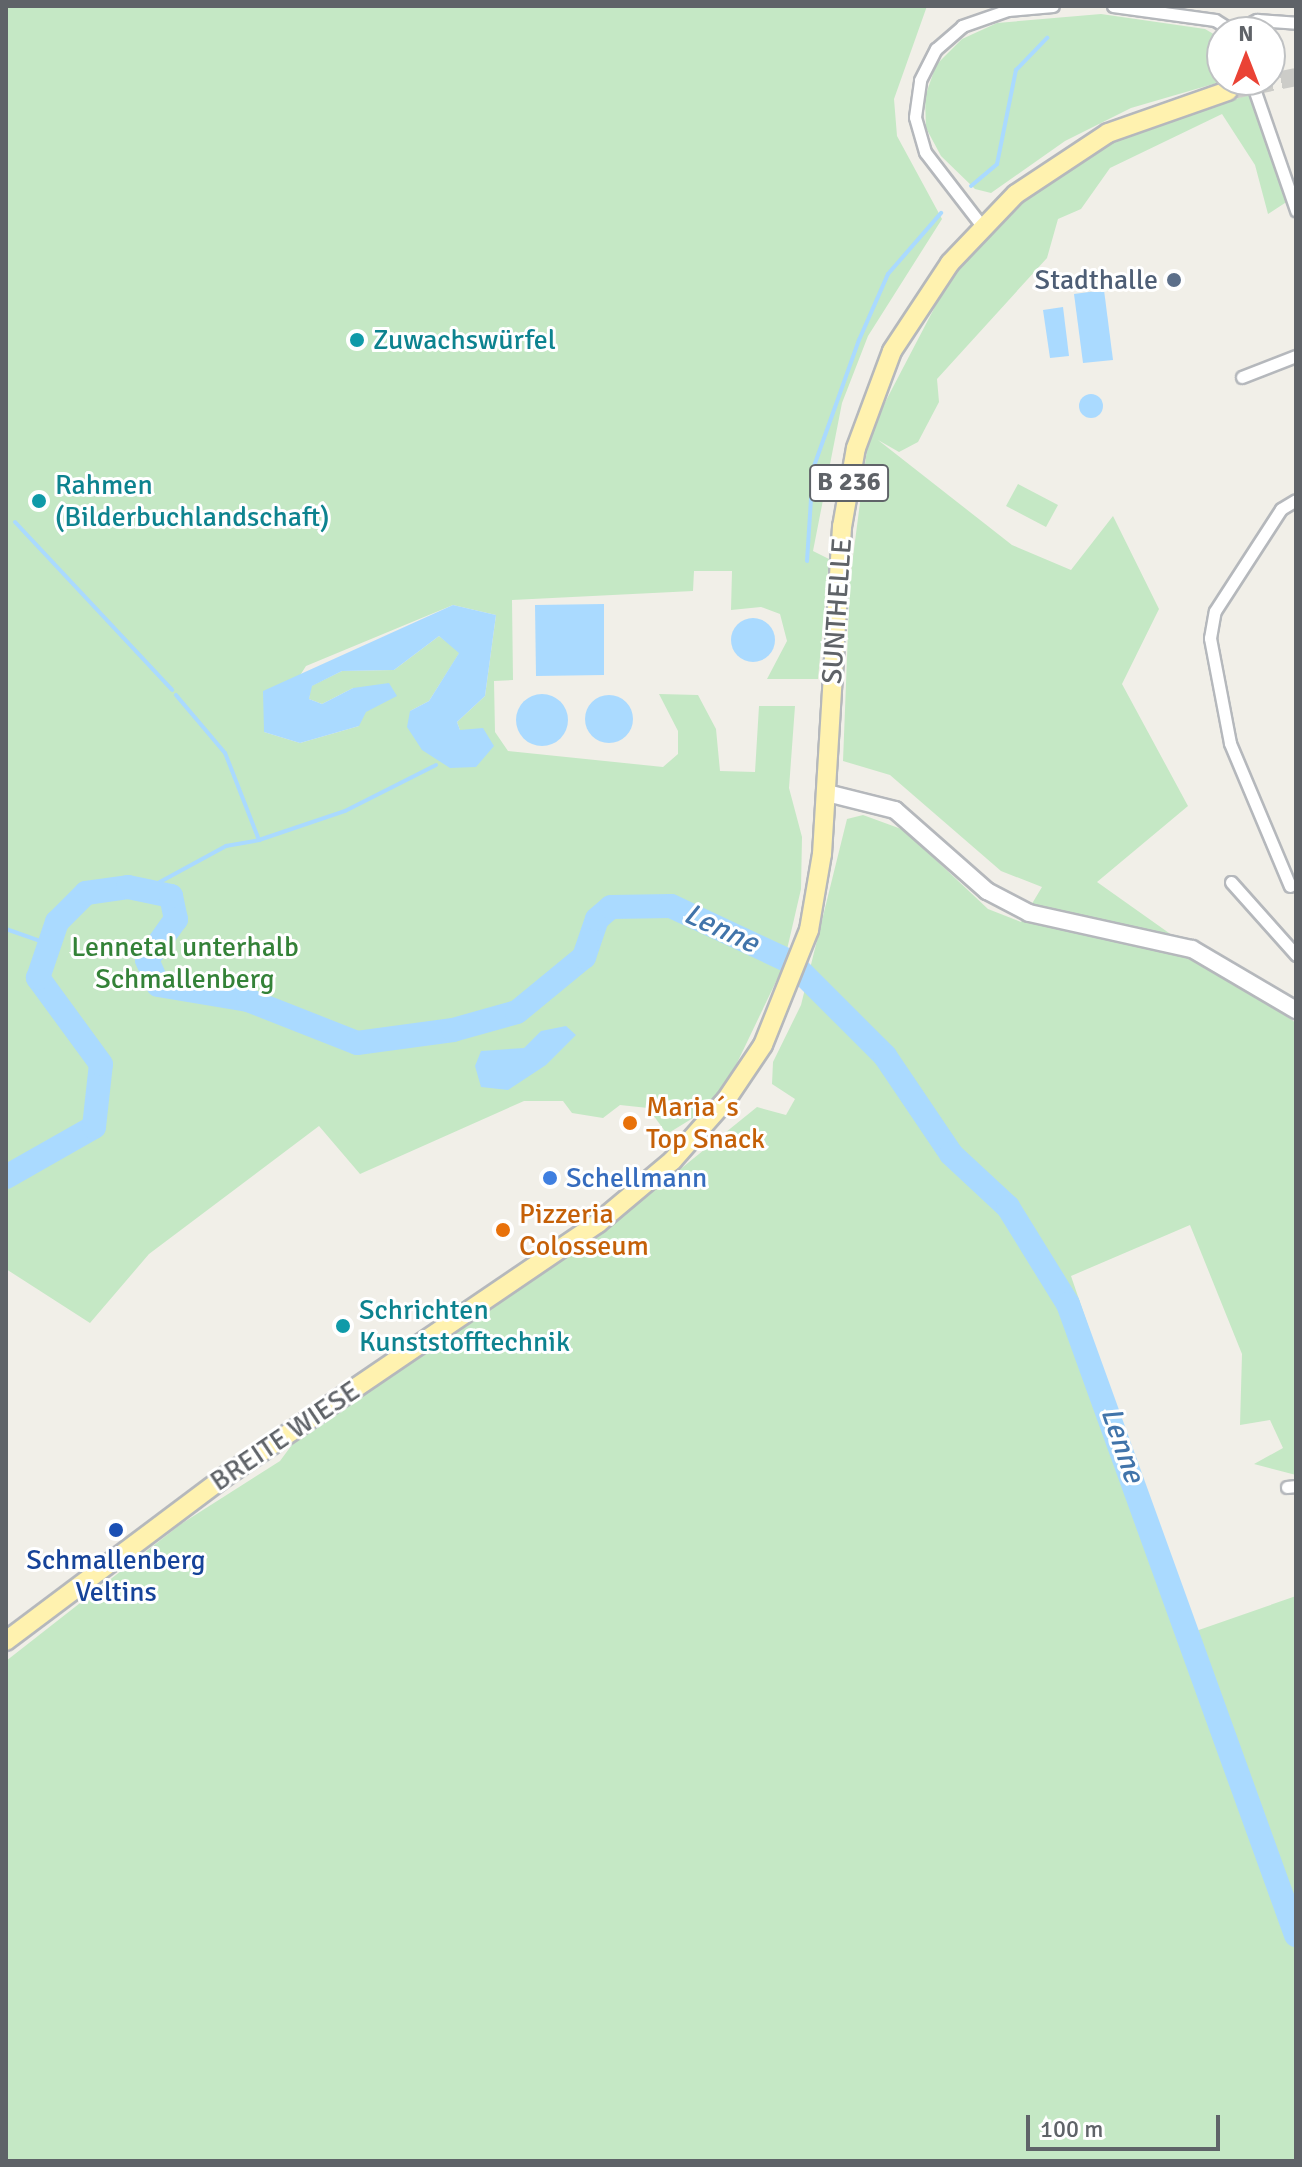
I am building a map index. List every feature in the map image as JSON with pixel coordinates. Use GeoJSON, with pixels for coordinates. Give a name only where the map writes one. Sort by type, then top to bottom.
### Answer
{"type":"FeatureCollection","features":[{"type":"Feature","properties":{"kind":"main road","name":"B 236"},"geometry":{"type":"LineString","coordinates":[[982,226],[1097,139],[1214,96]]}},
{"type":"Feature","properties":{"kind":"main road","name":"SUNTHELLE"},"geometry":{"type":"LineString","coordinates":[[827,793],[842,527],[856,448],[904,328],[982,226]]}},
{"type":"Feature","properties":{"kind":"main road","name":"BREITE WIESE"},"geometry":{"type":"LineString","coordinates":[[6,1641],[223,1478],[598,1223],[677,1156],[743,1077],[763,1045],[787,995],[817,888],[827,793]]}},
{"type":"Feature","properties":{"kind":"street"},"geometry":{"type":"LineString","coordinates":[[982,226],[920,139],[916,94],[943,41],[996,13],[1053,6]]}},
{"type":"Feature","properties":{"kind":"street"},"geometry":{"type":"LineString","coordinates":[[1113,6],[1206,19]]}},
{"type":"Feature","properties":{"kind":"street"},"geometry":{"type":"LineString","coordinates":[[1257,96],[1296,210]]}},
{"type":"Feature","properties":{"kind":"street"},"geometry":{"type":"LineString","coordinates":[[1242,377],[1296,356]]}},
{"type":"Feature","properties":{"kind":"street"},"geometry":{"type":"LineString","coordinates":[[1290,886],[1230,743],[1210,638],[1215,611],[1281,509],[1296,500]]}},
{"type":"Feature","properties":{"kind":"street"},"geometry":{"type":"LineString","coordinates":[[827,793],[895,810],[987,891],[1029,913],[1192,949],[1296,1010]]}},
{"type":"Feature","properties":{"kind":"street"},"geometry":{"type":"LineString","coordinates":[[1231,882],[1296,955]]}},
{"type":"Feature","properties":{"kind":"green space","name":"Lennetal unterhalb Schmallenberg"},"geometry":{"type":"Polygon","coordinates":[[[6,6],[927,6],[894,99],[897,136],[942,219],[868,336],[842,403],[813,551],[829,559],[818,679],[767,679],[787,641],[780,614],[761,607],[731,610],[732,571],[694,571],[693,591],[512,600],[513,680],[494,681],[495,732],[508,751],[663,767],[678,754],[678,731],[659,694],[698,695],[716,729],[720,771],[755,772],[759,706],[795,706],[789,788],[802,837],[801,889],[783,967],[726,1086],[706,1110],[667,1134],[648,1108],[620,1105],[603,1118],[572,1113],[563,1101],[524,1101],[360,1174],[319,1126],[149,1254],[90,1323],[6,1269],[6,6]],[[453,605],[306,666],[264,732],[300,743],[359,726],[353,688],[322,704],[309,699],[311,686],[342,671],[394,670],[439,636],[460,652],[429,701],[410,711],[460,730],[457,722],[485,696],[496,615],[453,605]]]}},
{"type":"Feature","properties":{"kind":"green space"},"geometry":{"type":"Polygon","coordinates":[[[1101,14],[1205,29],[1206,86],[1131,108],[1065,141],[991,193],[975,189],[941,156],[926,128],[925,97],[936,65],[962,39],[997,23],[1101,14]]]}},
{"type":"Feature","properties":{"kind":"green space"},"geometry":{"type":"Polygon","coordinates":[[[1251,96],[1288,201],[1268,214],[1255,165],[1222,114],[1110,168],[1081,209],[1058,219],[1047,258],[937,379],[939,402],[918,442],[899,452],[878,440],[1012,545],[1071,570],[1113,516],[1159,609],[1122,684],[1188,806],[1097,882],[1296,1023],[1296,1475],[1254,1464],[1283,1448],[1270,1420],[1240,1425],[1242,1354],[1190,1225],[1071,1276],[1193,1632],[1296,1596],[1296,2161],[6,2161],[6,1661],[181,1524],[280,1461],[294,1442],[610,1226],[757,1107],[786,1115],[795,1099],[772,1084],[773,1062],[801,1005],[847,819],[863,815],[904,830],[988,909],[1021,922],[1042,887],[1001,871],[890,775],[843,761],[850,580],[869,433],[950,278],[1034,192],[1083,151],[1251,96]]]}},
{"type":"Feature","properties":{"kind":"green space"},"geometry":{"type":"Polygon","coordinates":[[[1018,484],[1058,505],[1046,527],[1006,506],[1018,484]]]}},
{"type":"Feature","properties":{"kind":"water"},"geometry":{"type":"Polygon","coordinates":[[[1104,290],[1113,360],[1083,363],[1074,294],[1104,290]]]}},
{"type":"Feature","properties":{"kind":"water"},"geometry":{"type":"Polygon","coordinates":[[[1063,307],[1069,356],[1050,358],[1043,310],[1063,307]]]}},
{"type":"Feature","properties":{"kind":"water"},"geometry":{"type":"Polygon","coordinates":[[[1091,394],[1100,397],[1103,406],[1100,415],[1091,418],[1082,415],[1079,406],[1082,397],[1091,394]]]}},
{"type":"Feature","properties":{"kind":"water"},"geometry":{"type":"Polygon","coordinates":[[[604,604],[604,675],[536,676],[535,605],[604,604]]]}},
{"type":"Feature","properties":{"kind":"water"},"geometry":{"type":"Polygon","coordinates":[[[453,605],[496,615],[485,696],[457,722],[460,730],[483,728],[494,746],[476,767],[450,768],[422,750],[407,727],[410,711],[429,701],[459,653],[439,636],[394,670],[342,671],[312,686],[309,699],[322,704],[353,688],[389,683],[397,696],[366,712],[359,726],[300,743],[264,732],[263,691],[453,605]]]}},
{"type":"Feature","properties":{"kind":"water"},"geometry":{"type":"Polygon","coordinates":[[[753,618],[769,624],[775,640],[769,656],[753,662],[737,656],[731,640],[737,624],[753,618]]]}},
{"type":"Feature","properties":{"kind":"water"},"geometry":{"type":"Polygon","coordinates":[[[542,694],[560,702],[568,720],[560,738],[542,746],[524,738],[516,720],[524,702],[542,694]]]}},
{"type":"Feature","properties":{"kind":"water"},"geometry":{"type":"Polygon","coordinates":[[[609,695],[626,702],[633,719],[626,736],[609,743],[592,736],[585,719],[592,702],[609,695]]]}},
{"type":"Feature","properties":{"kind":"water"},"geometry":{"type":"Polygon","coordinates":[[[566,1026],[576,1035],[546,1065],[508,1090],[481,1087],[475,1066],[481,1051],[524,1048],[541,1031],[566,1026]]]}},
{"type":"Feature","properties":{"kind":"waterway"},"geometry":{"type":"LineString","coordinates":[[971,186],[997,164],[1016,70],[1047,38]]}},
{"type":"Feature","properties":{"kind":"waterway"},"geometry":{"type":"LineString","coordinates":[[807,561],[813,469],[859,340],[888,274],[941,213]]}},
{"type":"Feature","properties":{"kind":"waterway"},"geometry":{"type":"LineString","coordinates":[[15,522],[172,690]]}},
{"type":"Feature","properties":{"kind":"waterway"},"geometry":{"type":"LineString","coordinates":[[147,889],[226,846],[259,840],[225,753],[176,695]]}},
{"type":"Feature","properties":{"kind":"waterway"},"geometry":{"type":"LineString","coordinates":[[259,840],[345,811],[436,765]]}},
{"type":"Feature","properties":{"kind":"waterway","name":"Lenne"},"geometry":{"type":"LineString","coordinates":[[6,1177],[94,1127],[101,1064],[38,978],[57,922],[86,893],[128,887],[171,896],[176,919],[147,960],[158,985],[248,1000],[357,1043],[453,1030],[517,1012],[584,957],[597,919],[611,907],[671,906],[791,962],[885,1056],[951,1154],[1008,1207],[1068,1304],[1296,1935]]}},
{"type":"Feature","properties":{"kind":"waterway"},"geometry":{"type":"LineString","coordinates":[[6,929],[46,943]]}},
{"type":"Feature","properties":{"kind":"tunnel"},"geometry":{"type":"LineString","coordinates":[[1286,79],[1296,77]]}},
{"type":"Feature","properties":{"kind":"place","name":"Stadthalle"},"geometry":{"type":"Point","coordinates":[1174,280]}},
{"type":"Feature","properties":{"kind":"place","name":"Zuwachswürfel"},"geometry":{"type":"Point","coordinates":[357,340]}},
{"type":"Feature","properties":{"kind":"place","name":"Rahmen (Bilderbuchlandschaft)"},"geometry":{"type":"Point","coordinates":[39,501]}},
{"type":"Feature","properties":{"kind":"place","name":"Maria´s Top Snack"},"geometry":{"type":"Point","coordinates":[630,1123]}},
{"type":"Feature","properties":{"kind":"place","name":"Schellmann"},"geometry":{"type":"Point","coordinates":[550,1178]}},
{"type":"Feature","properties":{"kind":"place","name":"Pizzeria Colosseum"},"geometry":{"type":"Point","coordinates":[503,1230]}},
{"type":"Feature","properties":{"kind":"place","name":"Schrichten Kunststofftechnik"},"geometry":{"type":"Point","coordinates":[343,1326]}},
{"type":"Feature","properties":{"kind":"place","name":"Schmallenberg Veltins"},"geometry":{"type":"Point","coordinates":[116,1530]}}]}
